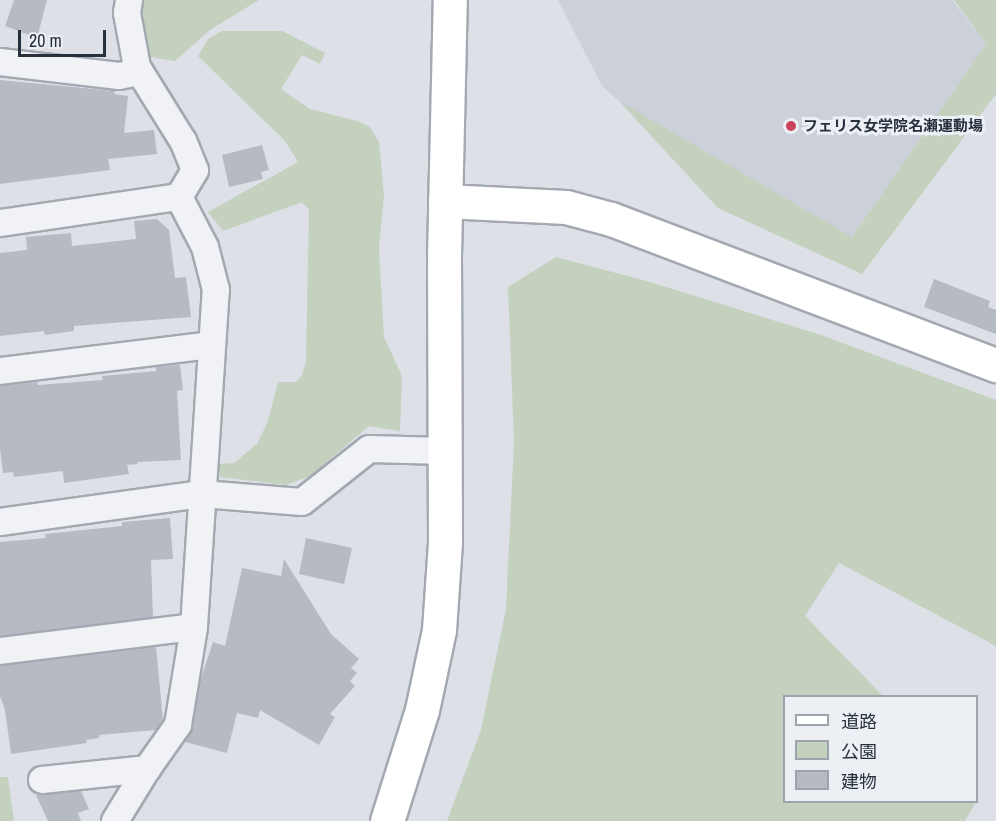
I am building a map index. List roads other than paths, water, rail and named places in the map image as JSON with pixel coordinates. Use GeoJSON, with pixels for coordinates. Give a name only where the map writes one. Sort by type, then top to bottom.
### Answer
{"type":"FeatureCollection","features":[{"type":"Feature","properties":{"kind":"street"},"geometry":{"type":"LineString","coordinates":[[0,223],[178,197],[195,170],[183,141],[140,72],[127,13],[129,0]]}},
{"type":"Feature","properties":{"kind":"street"},"geometry":{"type":"LineString","coordinates":[[387,821],[422,710],[439,630],[445,541],[445,201],[450,0]]}},
{"type":"Feature","properties":{"kind":"street"},"geometry":{"type":"LineString","coordinates":[[0,62],[119,76],[140,72]]}},
{"type":"Feature","properties":{"kind":"street"},"geometry":{"type":"LineString","coordinates":[[116,821],[147,769],[178,725],[194,627],[216,290],[205,247],[178,197]]}},
{"type":"Feature","properties":{"kind":"street"},"geometry":{"type":"LineString","coordinates":[[445,201],[566,207],[611,219],[996,364]]}},
{"type":"Feature","properties":{"kind":"street"},"geometry":{"type":"LineString","coordinates":[[0,371],[211,345]]}},
{"type":"Feature","properties":{"kind":"street"},"geometry":{"type":"LineString","coordinates":[[0,522],[202,494],[302,502],[369,449],[445,452]]}},
{"type":"Feature","properties":{"kind":"street"},"geometry":{"type":"LineString","coordinates":[[0,651],[194,627]]}},
{"type":"Feature","properties":{"kind":"street"},"geometry":{"type":"LineString","coordinates":[[42,780],[147,769]]}},
{"type":"Feature","properties":{"kind":"place","name":"フェリス女学院名瀬運動場"},"geometry":{"type":"Point","coordinates":[791,126]}}]}
